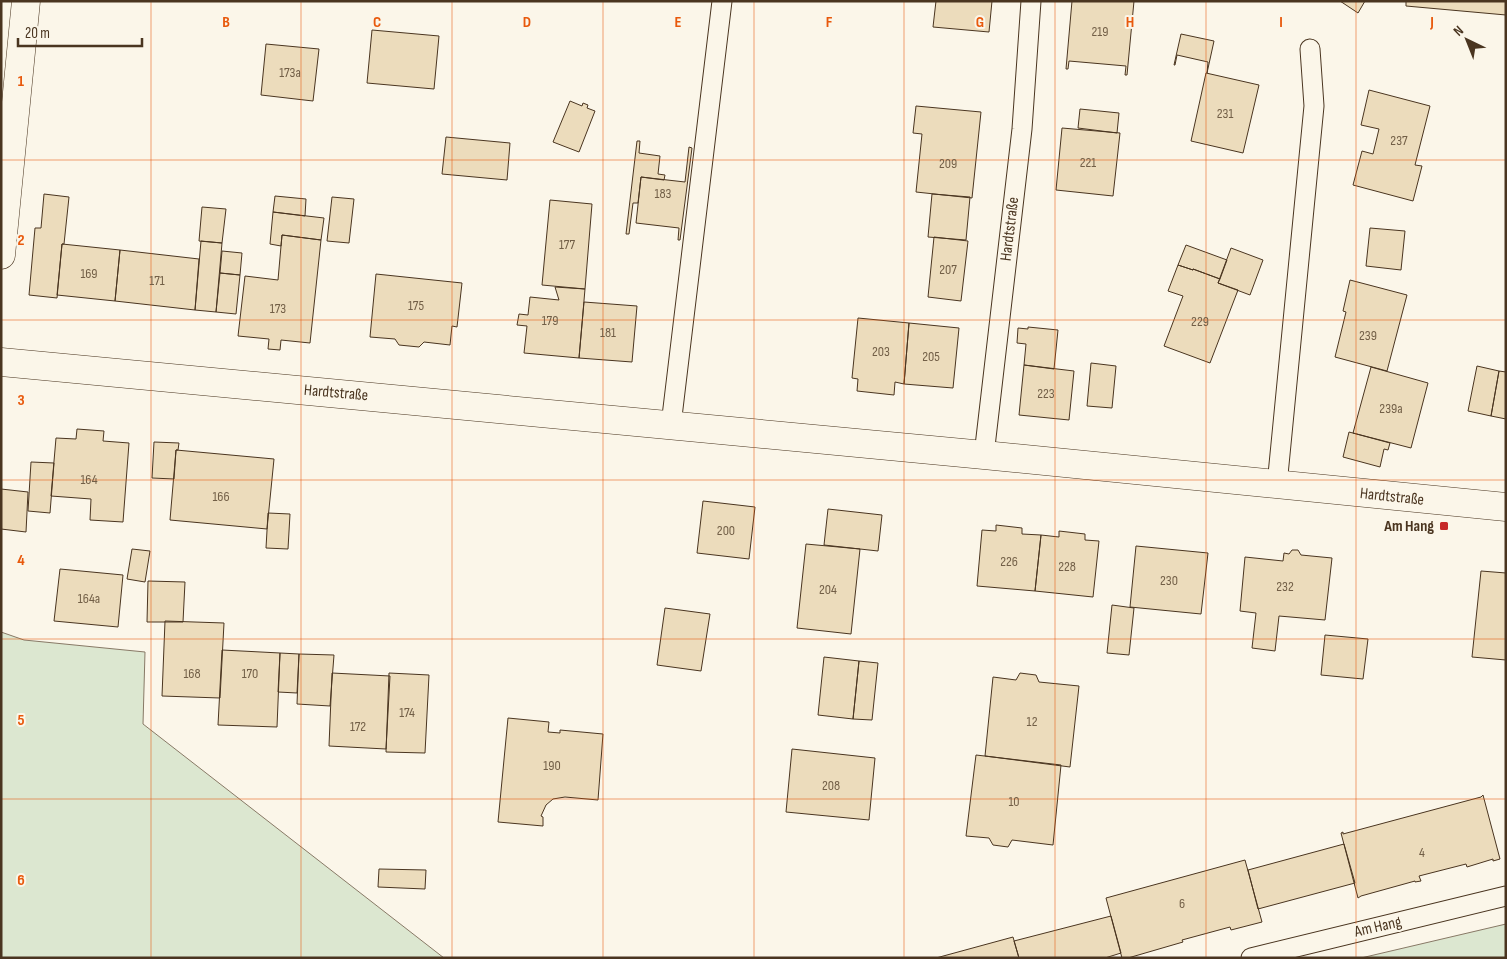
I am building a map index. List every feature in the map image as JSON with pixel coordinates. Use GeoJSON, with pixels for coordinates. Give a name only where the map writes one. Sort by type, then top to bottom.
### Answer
{"type":"FeatureCollection","features":[{"type":"Feature","properties":{"kind":"street"},"geometry":{"type":"LineString","coordinates":[[1,255],[26,1]]}},
{"type":"Feature","properties":{"kind":"street","name":"Hardtstraße"},"geometry":{"type":"LineString","coordinates":[[1,362],[984,455],[1506,507]]}},
{"type":"Feature","properties":{"kind":"lane"},"geometry":{"type":"LineString","coordinates":[[672,425],[722,1]]}},
{"type":"Feature","properties":{"kind":"lane","name":"Hardtstraße"},"geometry":{"type":"LineString","coordinates":[[984,455],[1022,129],[1031,1]]}},
{"type":"Feature","properties":{"kind":"lane"},"geometry":{"type":"LineString","coordinates":[[1277,485],[1314,106],[1310,49]]}},
{"type":"Feature","properties":{"kind":"lane","name":"Am Hang"},"geometry":{"type":"LineString","coordinates":[[1250,958],[1506,896]]}},
{"type":"Feature","properties":{"kind":"green space"},"geometry":{"type":"Polygon","coordinates":[[[1,632],[24,640],[145,652],[143,724],[444,958],[1,958],[1,632]]]}},
{"type":"Feature","properties":{"kind":"green space"},"geometry":{"type":"Polygon","coordinates":[[[1506,924],[1506,958],[1361,958],[1506,924]]]}},
{"type":"Feature","properties":{"kind":"building"},"geometry":{"type":"Polygon","coordinates":[[[936,1],[992,1],[989,32],[933,27],[936,1]]]}},
{"type":"Feature","properties":{"kind":"building"},"geometry":{"type":"Polygon","coordinates":[[[1072,1],[1134,1],[1127,75],[1125,75],[1126,66],[1069,61],[1068,69],[1066,69],[1072,1]]]}},
{"type":"Feature","properties":{"kind":"building"},"geometry":{"type":"Polygon","coordinates":[[[1340,1],[1365,1],[1358,13],[1340,1]]]}},
{"type":"Feature","properties":{"kind":"building"},"geometry":{"type":"Polygon","coordinates":[[[1406,1],[1506,1],[1506,15],[1406,6],[1406,1]]]}},
{"type":"Feature","properties":{"kind":"building"},"geometry":{"type":"Polygon","coordinates":[[[372,30],[439,36],[434,89],[367,83],[372,30]]]}},
{"type":"Feature","properties":{"kind":"building"},"geometry":{"type":"Polygon","coordinates":[[[1181,34],[1214,41],[1207,73],[1208,62],[1177,55],[1174,65],[1181,34]]]}},
{"type":"Feature","properties":{"kind":"building"},"geometry":{"type":"Polygon","coordinates":[[[266,44],[319,49],[313,101],[261,95],[266,44]]]}},
{"type":"Feature","properties":{"kind":"building"},"geometry":{"type":"Polygon","coordinates":[[[1206,73],[1259,85],[1243,153],[1191,141],[1206,73]]]}},
{"type":"Feature","properties":{"kind":"building"},"geometry":{"type":"Polygon","coordinates":[[[1369,90],[1430,106],[1415,165],[1422,166],[1413,201],[1353,185],[1362,151],[1373,154],[1379,129],[1361,125],[1369,90]]]}},
{"type":"Feature","properties":{"kind":"building"},"geometry":{"type":"Polygon","coordinates":[[[570,101],[582,106],[583,103],[588,105],[587,108],[595,111],[579,152],[553,142],[570,101]]]}},
{"type":"Feature","properties":{"kind":"building"},"geometry":{"type":"Polygon","coordinates":[[[916,106],[981,112],[972,198],[916,192],[922,134],[913,133],[916,106]]]}},
{"type":"Feature","properties":{"kind":"building"},"geometry":{"type":"Polygon","coordinates":[[[1080,109],[1119,113],[1117,133],[1078,128],[1080,109]]]}},
{"type":"Feature","properties":{"kind":"building"},"geometry":{"type":"Polygon","coordinates":[[[1062,128],[1120,133],[1113,196],[1056,190],[1062,128]]]}},
{"type":"Feature","properties":{"kind":"building"},"geometry":{"type":"Polygon","coordinates":[[[446,137],[510,143],[507,180],[442,174],[446,137]]]}},
{"type":"Feature","properties":{"kind":"building"},"geometry":{"type":"Polygon","coordinates":[[[637,141],[640,141],[639,153],[660,156],[658,174],[665,175],[664,180],[641,177],[638,203],[633,203],[629,234],[626,234],[637,141]]]}},
{"type":"Feature","properties":{"kind":"building"},"geometry":{"type":"Polygon","coordinates":[[[689,147],[692,148],[680,240],[678,240],[679,228],[636,223],[641,177],[685,182],[689,147]]]}},
{"type":"Feature","properties":{"kind":"building"},"geometry":{"type":"Polygon","coordinates":[[[44,194],[69,197],[57,298],[29,295],[35,228],[41,228],[44,194]]]}},
{"type":"Feature","properties":{"kind":"building"},"geometry":{"type":"Polygon","coordinates":[[[932,194],[970,197],[966,240],[928,237],[932,194]]]}},
{"type":"Feature","properties":{"kind":"building"},"geometry":{"type":"Polygon","coordinates":[[[275,196],[306,199],[305,216],[273,212],[275,196]]]}},
{"type":"Feature","properties":{"kind":"building"},"geometry":{"type":"Polygon","coordinates":[[[332,197],[354,199],[349,243],[327,241],[332,197]]]}},
{"type":"Feature","properties":{"kind":"building"},"geometry":{"type":"Polygon","coordinates":[[[550,200],[592,204],[585,289],[542,285],[550,200]]]}},
{"type":"Feature","properties":{"kind":"building"},"geometry":{"type":"Polygon","coordinates":[[[202,207],[226,209],[222,243],[199,241],[202,207]]]}},
{"type":"Feature","properties":{"kind":"building"},"geometry":{"type":"Polygon","coordinates":[[[273,212],[324,218],[321,240],[282,235],[281,246],[270,244],[273,212]]]}},
{"type":"Feature","properties":{"kind":"building"},"geometry":{"type":"Polygon","coordinates":[[[1370,228],[1405,231],[1401,270],[1366,266],[1370,228]]]}},
{"type":"Feature","properties":{"kind":"building"},"geometry":{"type":"Polygon","coordinates":[[[282,235],[321,240],[310,343],[281,340],[280,350],[268,349],[269,339],[238,336],[245,276],[278,280],[282,235]]]}},
{"type":"Feature","properties":{"kind":"building"},"geometry":{"type":"Polygon","coordinates":[[[934,237],[968,241],[961,301],[928,297],[934,237]]]}},
{"type":"Feature","properties":{"kind":"building"},"geometry":{"type":"Polygon","coordinates":[[[201,241],[222,243],[216,312],[195,310],[201,241]]]}},
{"type":"Feature","properties":{"kind":"building"},"geometry":{"type":"Polygon","coordinates":[[[62,244],[120,250],[115,301],[57,295],[62,244]]]}},
{"type":"Feature","properties":{"kind":"building"},"geometry":{"type":"Polygon","coordinates":[[[1186,245],[1227,260],[1220,279],[1178,265],[1186,245]]]}},
{"type":"Feature","properties":{"kind":"building"},"geometry":{"type":"Polygon","coordinates":[[[1231,248],[1263,260],[1250,295],[1218,283],[1231,248]]]}},
{"type":"Feature","properties":{"kind":"building"},"geometry":{"type":"Polygon","coordinates":[[[120,250],[199,259],[195,310],[115,301],[120,250]]]}},
{"type":"Feature","properties":{"kind":"building"},"geometry":{"type":"Polygon","coordinates":[[[222,251],[242,253],[240,275],[220,273],[222,251]]]}},
{"type":"Feature","properties":{"kind":"building"},"geometry":{"type":"Polygon","coordinates":[[[1178,265],[1220,279],[1218,283],[1238,290],[1210,363],[1164,346],[1183,296],[1168,291],[1178,265]]]}},
{"type":"Feature","properties":{"kind":"building"},"geometry":{"type":"Polygon","coordinates":[[[220,273],[240,275],[236,314],[216,312],[220,273]]]}},
{"type":"Feature","properties":{"kind":"building"},"geometry":{"type":"Polygon","coordinates":[[[376,274],[462,283],[457,327],[452,326],[450,345],[424,342],[419,347],[399,345],[395,339],[370,337],[376,274]]]}},
{"type":"Feature","properties":{"kind":"building"},"geometry":{"type":"Polygon","coordinates":[[[1350,280],[1407,295],[1387,371],[1335,357],[1346,312],[1343,311],[1350,280]]]}},
{"type":"Feature","properties":{"kind":"building"},"geometry":{"type":"Polygon","coordinates":[[[555,287],[585,289],[579,358],[524,353],[527,326],[517,325],[519,314],[528,315],[530,297],[559,300],[555,287]]]}},
{"type":"Feature","properties":{"kind":"building"},"geometry":{"type":"Polygon","coordinates":[[[584,302],[637,306],[632,362],[579,358],[584,302]]]}},
{"type":"Feature","properties":{"kind":"building"},"geometry":{"type":"Polygon","coordinates":[[[858,318],[909,323],[904,384],[895,382],[894,395],[857,391],[858,379],[852,378],[858,318]]]}},
{"type":"Feature","properties":{"kind":"building"},"geometry":{"type":"Polygon","coordinates":[[[909,323],[959,328],[953,388],[904,384],[909,323]]]}},
{"type":"Feature","properties":{"kind":"building"},"geometry":{"type":"Polygon","coordinates":[[[1028,327],[1058,330],[1054,369],[1024,365],[1026,344],[1017,343],[1018,328],[1028,329],[1028,327]]]}},
{"type":"Feature","properties":{"kind":"building"},"geometry":{"type":"Polygon","coordinates":[[[1091,363],[1116,366],[1112,408],[1087,406],[1091,363]]]}},
{"type":"Feature","properties":{"kind":"building"},"geometry":{"type":"Polygon","coordinates":[[[1024,365],[1074,371],[1069,420],[1019,415],[1024,365]]]}},
{"type":"Feature","properties":{"kind":"building"},"geometry":{"type":"Polygon","coordinates":[[[1477,366],[1499,371],[1491,416],[1468,411],[1477,366]]]}},
{"type":"Feature","properties":{"kind":"building"},"geometry":{"type":"Polygon","coordinates":[[[1371,367],[1428,383],[1411,448],[1353,433],[1371,367]]]}},
{"type":"Feature","properties":{"kind":"building"},"geometry":{"type":"Polygon","coordinates":[[[1499,371],[1506,372],[1506,419],[1491,416],[1499,371]]]}},
{"type":"Feature","properties":{"kind":"building"},"geometry":{"type":"Polygon","coordinates":[[[77,429],[104,431],[103,441],[129,443],[123,522],[90,520],[91,499],[51,496],[56,438],[76,439],[77,429]]]}},
{"type":"Feature","properties":{"kind":"building"},"geometry":{"type":"Polygon","coordinates":[[[1349,432],[1390,443],[1388,450],[1384,449],[1380,467],[1343,457],[1349,432]]]}},
{"type":"Feature","properties":{"kind":"building"},"geometry":{"type":"Polygon","coordinates":[[[154,442],[179,443],[178,450],[176,450],[174,479],[152,478],[154,442]]]}},
{"type":"Feature","properties":{"kind":"building"},"geometry":{"type":"Polygon","coordinates":[[[176,450],[274,459],[267,529],[170,520],[176,450]]]}},
{"type":"Feature","properties":{"kind":"building"},"geometry":{"type":"Polygon","coordinates":[[[31,462],[54,463],[50,513],[28,511],[31,462]]]}},
{"type":"Feature","properties":{"kind":"building"},"geometry":{"type":"Polygon","coordinates":[[[1,489],[28,492],[26,532],[1,529],[1,489]]]}},
{"type":"Feature","properties":{"kind":"building"},"geometry":{"type":"Polygon","coordinates":[[[703,501],[755,507],[749,559],[697,553],[703,501]]]}},
{"type":"Feature","properties":{"kind":"building"},"geometry":{"type":"Polygon","coordinates":[[[828,509],[882,515],[878,551],[824,545],[828,509]]]}},
{"type":"Feature","properties":{"kind":"building"},"geometry":{"type":"Polygon","coordinates":[[[268,513],[290,514],[288,549],[266,548],[268,513]]]}},
{"type":"Feature","properties":{"kind":"building"},"geometry":{"type":"Polygon","coordinates":[[[996,525],[1022,528],[1022,534],[1041,535],[1035,591],[977,586],[982,530],[996,531],[996,525]]]}},
{"type":"Feature","properties":{"kind":"building"},"geometry":{"type":"Polygon","coordinates":[[[1059,531],[1085,534],[1085,540],[1099,541],[1093,597],[1035,591],[1041,535],[1059,537],[1059,531]]]}},
{"type":"Feature","properties":{"kind":"building"},"geometry":{"type":"Polygon","coordinates":[[[806,544],[860,549],[851,634],[797,628],[806,544]]]}},
{"type":"Feature","properties":{"kind":"building"},"geometry":{"type":"Polygon","coordinates":[[[1136,546],[1208,553],[1201,614],[1130,607],[1136,546]]]}},
{"type":"Feature","properties":{"kind":"building"},"geometry":{"type":"Polygon","coordinates":[[[132,549],[150,551],[145,582],[127,579],[132,549]]]}},
{"type":"Feature","properties":{"kind":"building"},"geometry":{"type":"Polygon","coordinates":[[[1292,550],[1298,550],[1301,555],[1332,558],[1325,620],[1279,616],[1275,651],[1252,648],[1256,613],[1240,611],[1245,557],[1283,561],[1284,553],[1289,554],[1292,550]]]}},
{"type":"Feature","properties":{"kind":"building"},"geometry":{"type":"Polygon","coordinates":[[[60,569],[123,575],[118,627],[54,621],[60,569]]]}},
{"type":"Feature","properties":{"kind":"building"},"geometry":{"type":"Polygon","coordinates":[[[1481,571],[1506,573],[1506,660],[1472,657],[1481,571]]]}},
{"type":"Feature","properties":{"kind":"building"},"geometry":{"type":"Polygon","coordinates":[[[148,581],[185,582],[183,622],[147,622],[148,581]]]}},
{"type":"Feature","properties":{"kind":"building"},"geometry":{"type":"Polygon","coordinates":[[[1112,605],[1134,608],[1129,655],[1107,653],[1112,605]]]}},
{"type":"Feature","properties":{"kind":"building"},"geometry":{"type":"Polygon","coordinates":[[[665,608],[710,614],[701,671],[657,665],[665,608]]]}},
{"type":"Feature","properties":{"kind":"building"},"geometry":{"type":"Polygon","coordinates":[[[165,621],[224,623],[220,698],[162,696],[165,621]]]}},
{"type":"Feature","properties":{"kind":"building"},"geometry":{"type":"Polygon","coordinates":[[[1325,635],[1368,639],[1363,679],[1321,675],[1325,635]]]}},
{"type":"Feature","properties":{"kind":"building"},"geometry":{"type":"Polygon","coordinates":[[[222,650],[280,653],[277,727],[218,725],[222,650]]]}},
{"type":"Feature","properties":{"kind":"building"},"geometry":{"type":"Polygon","coordinates":[[[280,653],[299,654],[297,693],[278,692],[280,653]]]}},
{"type":"Feature","properties":{"kind":"building"},"geometry":{"type":"Polygon","coordinates":[[[299,654],[334,655],[330,706],[297,704],[299,654]]]}},
{"type":"Feature","properties":{"kind":"building"},"geometry":{"type":"Polygon","coordinates":[[[824,657],[859,661],[853,719],[818,715],[824,657]]]}},
{"type":"Feature","properties":{"kind":"building"},"geometry":{"type":"Polygon","coordinates":[[[859,661],[878,663],[872,720],[853,719],[859,661]]]}},
{"type":"Feature","properties":{"kind":"building"},"geometry":{"type":"Polygon","coordinates":[[[332,673],[390,676],[386,749],[329,746],[332,673]]]}},
{"type":"Feature","properties":{"kind":"building"},"geometry":{"type":"Polygon","coordinates":[[[389,673],[429,675],[425,753],[386,752],[389,673]]]}},
{"type":"Feature","properties":{"kind":"building"},"geometry":{"type":"Polygon","coordinates":[[[1020,673],[1036,675],[1039,682],[1079,686],[1070,767],[985,756],[993,677],[1016,680],[1020,673]]]}},
{"type":"Feature","properties":{"kind":"building"},"geometry":{"type":"Polygon","coordinates":[[[508,718],[549,722],[548,732],[560,733],[560,730],[603,734],[598,800],[565,797],[553,799],[546,805],[541,816],[543,817],[543,826],[498,822],[508,718]]]}},
{"type":"Feature","properties":{"kind":"building"},"geometry":{"type":"Polygon","coordinates":[[[792,749],[875,758],[869,820],[786,812],[792,749]]]}},
{"type":"Feature","properties":{"kind":"building"},"geometry":{"type":"Polygon","coordinates":[[[976,755],[1061,765],[1053,845],[1012,840],[1008,847],[993,845],[989,838],[966,836],[976,755]]]}},
{"type":"Feature","properties":{"kind":"building"},"geometry":{"type":"Polygon","coordinates":[[[1483,795],[1500,859],[1493,861],[1493,859],[1467,867],[1466,864],[1419,876],[1421,881],[1415,881],[1358,898],[1341,833],[1483,795]]]}},
{"type":"Feature","properties":{"kind":"building"},"geometry":{"type":"Polygon","coordinates":[[[1344,844],[1355,883],[1258,909],[1248,870],[1344,844]]]}},
{"type":"Feature","properties":{"kind":"building"},"geometry":{"type":"Polygon","coordinates":[[[1245,860],[1262,922],[1231,930],[1230,927],[1182,940],[1183,942],[1128,958],[1122,958],[1106,898],[1245,860]]]}},
{"type":"Feature","properties":{"kind":"building"},"geometry":{"type":"Polygon","coordinates":[[[379,869],[426,870],[425,889],[378,887],[379,869]]]}},
{"type":"Feature","properties":{"kind":"building"},"geometry":{"type":"Polygon","coordinates":[[[1111,916],[1121,953],[1105,958],[1019,958],[1014,941],[1111,916]]]}},
{"type":"Feature","properties":{"kind":"building"},"geometry":{"type":"Polygon","coordinates":[[[1013,937],[1019,958],[936,958],[1013,937]]]}},
{"type":"Feature","properties":{"kind":"place","name":"Am Hang"},"geometry":{"type":"Point","coordinates":[1444,526]}}]}
